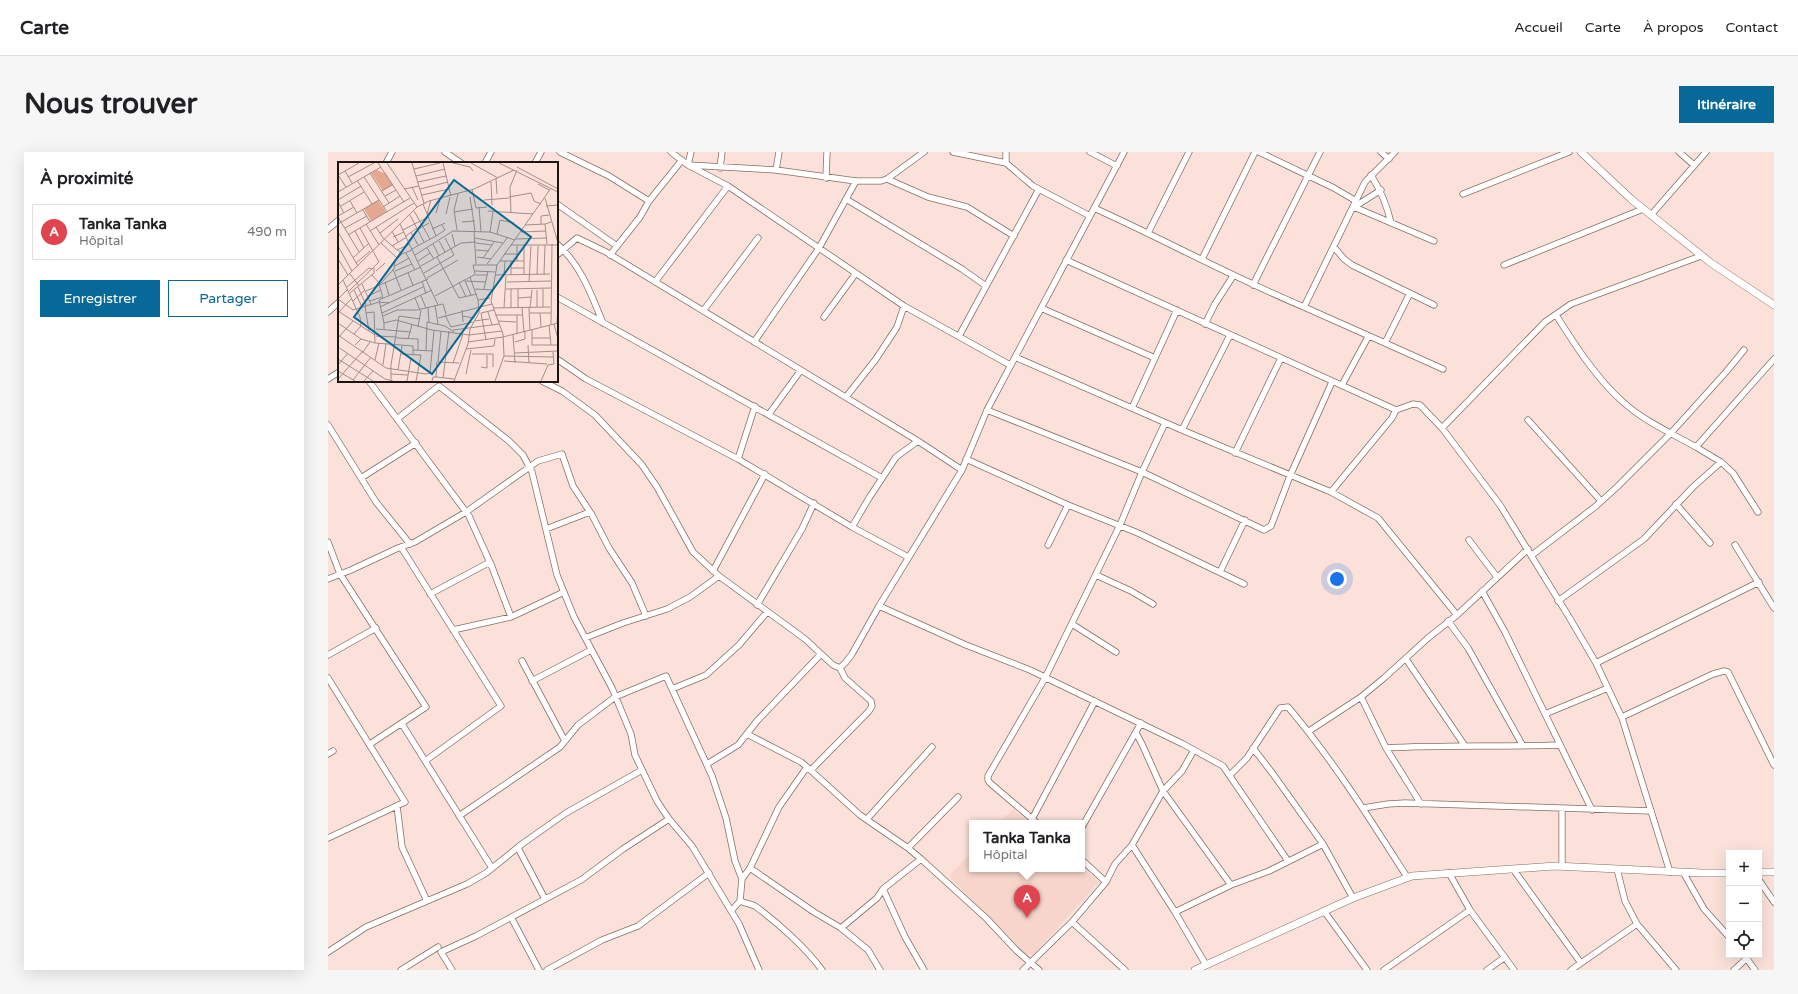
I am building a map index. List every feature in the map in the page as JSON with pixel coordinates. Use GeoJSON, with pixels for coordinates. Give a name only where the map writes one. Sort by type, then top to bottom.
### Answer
{"type":"FeatureCollection","features":[{"type":"Feature","properties":{"kind":"street"},"geometry":{"type":"LineString","coordinates":[[387,162],[392,152]]}},
{"type":"Feature","properties":{"kind":"street"},"geometry":{"type":"LineString","coordinates":[[444,152],[459,162]]}},
{"type":"Feature","properties":{"kind":"street"},"geometry":{"type":"LineString","coordinates":[[486,162],[491,152]]}},
{"type":"Feature","properties":{"kind":"street"},"geometry":{"type":"LineString","coordinates":[[536,162],[541,152]]}},
{"type":"Feature","properties":{"kind":"street"},"geometry":{"type":"LineString","coordinates":[[560,152],[609,176],[649,201]]}},
{"type":"Feature","properties":{"kind":"street"},"geometry":{"type":"LineString","coordinates":[[672,152],[688,165],[728,186],[904,306],[1010,365]]}},
{"type":"Feature","properties":{"kind":"street"},"geometry":{"type":"LineString","coordinates":[[688,165],[691,152]]}},
{"type":"Feature","properties":{"kind":"street"},"geometry":{"type":"LineString","coordinates":[[720,168],[722,152]]}},
{"type":"Feature","properties":{"kind":"street"},"geometry":{"type":"LineString","coordinates":[[776,170],[779,152]]}},
{"type":"Feature","properties":{"kind":"street"},"geometry":{"type":"LineString","coordinates":[[826,178],[827,152]]}},
{"type":"Feature","properties":{"kind":"street"},"geometry":{"type":"LineString","coordinates":[[688,165],[776,170],[826,178],[856,181],[881,181],[887,179],[924,152]]}},
{"type":"Feature","properties":{"kind":"street"},"geometry":{"type":"LineString","coordinates":[[953,152],[1006,163],[1039,189],[1090,216]]}},
{"type":"Feature","properties":{"kind":"street"},"geometry":{"type":"LineString","coordinates":[[1006,152],[1006,163]]}},
{"type":"Feature","properties":{"kind":"street"},"geometry":{"type":"LineString","coordinates":[[1090,152],[1117,166]]}},
{"type":"Feature","properties":{"kind":"street"},"geometry":{"type":"LineString","coordinates":[[840,668],[852,654],[908,557],[962,470],[986,410],[1124,152]]}},
{"type":"Feature","properties":{"kind":"street"},"geometry":{"type":"LineString","coordinates":[[1148,232],[1189,152]]}},
{"type":"Feature","properties":{"kind":"street"},"geometry":{"type":"LineString","coordinates":[[1202,259],[1255,152]]}},
{"type":"Feature","properties":{"kind":"street"},"geometry":{"type":"LineString","coordinates":[[1259,152],[1308,177],[1334,188],[1356,201]]}},
{"type":"Feature","properties":{"kind":"street"},"geometry":{"type":"LineString","coordinates":[[1253,286],[1320,152]]}},
{"type":"Feature","properties":{"kind":"street"},"geometry":{"type":"LineString","coordinates":[[1381,152],[1389,159]]}},
{"type":"Feature","properties":{"kind":"street"},"geometry":{"type":"LineString","coordinates":[[1304,307],[1365,182],[1395,152]]}},
{"type":"Feature","properties":{"kind":"street"},"geometry":{"type":"LineString","coordinates":[[1463,194],[1569,152]]}},
{"type":"Feature","properties":{"kind":"street"},"geometry":{"type":"LineString","coordinates":[[1581,152],[1643,209],[1702,256],[1774,305]]}},
{"type":"Feature","properties":{"kind":"street"},"geometry":{"type":"LineString","coordinates":[[1679,152],[1694,165]]}},
{"type":"Feature","properties":{"kind":"street"},"geometry":{"type":"LineString","coordinates":[[1651,215],[1706,152]]}},
{"type":"Feature","properties":{"kind":"street"},"geometry":{"type":"LineString","coordinates":[[610,255],[640,217],[649,201],[682,160]]}},
{"type":"Feature","properties":{"kind":"street"},"geometry":{"type":"LineString","coordinates":[[1371,175],[1381,190],[1388,208],[1391,223]]}},
{"type":"Feature","properties":{"kind":"street"},"geometry":{"type":"LineString","coordinates":[[887,179],[928,197],[968,207],[987,217],[1014,236]]}},
{"type":"Feature","properties":{"kind":"street"},"geometry":{"type":"LineString","coordinates":[[754,342],[819,248],[856,181]]}},
{"type":"Feature","properties":{"kind":"street"},"geometry":{"type":"LineString","coordinates":[[655,282],[728,186]]}},
{"type":"Feature","properties":{"kind":"street"},"geometry":{"type":"LineString","coordinates":[[959,336],[1039,189]]}},
{"type":"Feature","properties":{"kind":"street"},"geometry":{"type":"LineString","coordinates":[[1354,207],[1381,190]]}},
{"type":"Feature","properties":{"kind":"street"},"geometry":{"type":"LineString","coordinates":[[846,199],[962,269],[986,286]]}},
{"type":"Feature","properties":{"kind":"street"},"geometry":{"type":"LineString","coordinates":[[558,205],[617,246]]}},
{"type":"Feature","properties":{"kind":"street"},"geometry":{"type":"LineString","coordinates":[[1354,207],[1434,241]]}},
{"type":"Feature","properties":{"kind":"street"},"geometry":{"type":"LineString","coordinates":[[1094,208],[1148,232],[1253,286],[1304,307],[1443,370]]}},
{"type":"Feature","properties":{"kind":"street"},"geometry":{"type":"LineString","coordinates":[[1504,265],[1643,209]]}},
{"type":"Feature","properties":{"kind":"street"},"geometry":{"type":"LineString","coordinates":[[328,229],[338,221]]}},
{"type":"Feature","properties":{"kind":"street"},"geometry":{"type":"LineString","coordinates":[[558,254],[577,238],[610,255],[846,397],[962,470]]}},
{"type":"Feature","properties":{"kind":"street"},"geometry":{"type":"LineString","coordinates":[[703,311],[758,238]]}},
{"type":"Feature","properties":{"kind":"street"},"geometry":{"type":"LineString","coordinates":[[558,245],[564,250],[584,276],[603,323]]}},
{"type":"Feature","properties":{"kind":"street"},"geometry":{"type":"LineString","coordinates":[[1334,247],[1344,259],[1352,265],[1434,305]]}},
{"type":"Feature","properties":{"kind":"street"},"geometry":{"type":"LineString","coordinates":[[1442,428],[1545,322],[1572,304],[1702,256]]}},
{"type":"Feature","properties":{"kind":"street"},"geometry":{"type":"LineString","coordinates":[[1066,260],[1396,410]]}},
{"type":"Feature","properties":{"kind":"street"},"geometry":{"type":"LineString","coordinates":[[824,317],[856,273]]}},
{"type":"Feature","properties":{"kind":"street"},"geometry":{"type":"LineString","coordinates":[[1205,324],[1215,304],[1233,276]]}},
{"type":"Feature","properties":{"kind":"street"},"geometry":{"type":"LineString","coordinates":[[1385,343],[1410,293]]}},
{"type":"Feature","properties":{"kind":"street"},"geometry":{"type":"LineString","coordinates":[[558,298],[882,478]]}},
{"type":"Feature","properties":{"kind":"street"},"geometry":{"type":"LineString","coordinates":[[328,312],[338,303]]}},
{"type":"Feature","properties":{"kind":"street"},"geometry":{"type":"LineString","coordinates":[[846,397],[876,359],[897,327],[904,306]]}},
{"type":"Feature","properties":{"kind":"street"},"geometry":{"type":"LineString","coordinates":[[1041,308],[1155,358]]}},
{"type":"Feature","properties":{"kind":"street"},"geometry":{"type":"LineString","coordinates":[[1132,408],[1177,310]]}},
{"type":"Feature","properties":{"kind":"street"},"geometry":{"type":"LineString","coordinates":[[1556,315],[1587,360],[1624,403],[1650,422],[1721,462],[1733,473],[1758,512]]}},
{"type":"Feature","properties":{"kind":"street"},"geometry":{"type":"LineString","coordinates":[[1182,430],[1230,335]]}},
{"type":"Feature","properties":{"kind":"street"},"geometry":{"type":"LineString","coordinates":[[1342,385],[1368,337]]}},
{"type":"Feature","properties":{"kind":"street"},"geometry":{"type":"LineString","coordinates":[[1532,556],[1601,502],[1671,433],[1744,350]]}},
{"type":"Feature","properties":{"kind":"street"},"geometry":{"type":"LineString","coordinates":[[1015,357],[1235,453],[1331,492],[1378,518],[1457,615]]}},
{"type":"Feature","properties":{"kind":"street"},"geometry":{"type":"LineString","coordinates":[[1235,453],[1281,358]]}},
{"type":"Feature","properties":{"kind":"street"},"geometry":{"type":"LineString","coordinates":[[1696,447],[1774,359]]}},
{"type":"Feature","properties":{"kind":"street"},"geometry":{"type":"LineString","coordinates":[[558,360],[586,379],[738,459],[852,527],[908,557]]}},
{"type":"Feature","properties":{"kind":"street"},"geometry":{"type":"LineString","coordinates":[[769,414],[801,370]]}},
{"type":"Feature","properties":{"kind":"street"},"geometry":{"type":"LineString","coordinates":[[328,379],[338,373]]}},
{"type":"Feature","properties":{"kind":"street"},"geometry":{"type":"LineString","coordinates":[[370,382],[466,512],[490,562],[511,617]]}},
{"type":"Feature","properties":{"kind":"street"},"geometry":{"type":"LineString","coordinates":[[397,419],[443,382]]}},
{"type":"Feature","properties":{"kind":"street"},"geometry":{"type":"LineString","coordinates":[[544,382],[562,391],[595,415],[642,466],[657,487],[693,552],[719,576],[756,605],[805,639],[833,665],[840,668],[845,678],[871,701],[872,706],[809,768],[779,807],[750,868],[742,879]]}},
{"type":"Feature","properties":{"kind":"street"},"geometry":{"type":"LineString","coordinates":[[986,410],[1142,472],[1264,530],[1269,529],[1290,476],[1332,382]]}},
{"type":"Feature","properties":{"kind":"street"},"geometry":{"type":"LineString","coordinates":[[439,386],[509,441],[523,455],[532,472],[557,575],[574,617],[615,697],[631,734],[635,755],[657,801],[669,819],[692,846],[739,924],[759,970]]}},
{"type":"Feature","properties":{"kind":"street"},"geometry":{"type":"LineString","coordinates":[[1331,492],[1392,418],[1396,410],[1413,404],[1420,405],[1442,428],[1500,505],[1596,663],[1622,717],[1670,872]]}},
{"type":"Feature","properties":{"kind":"street"},"geometry":{"type":"LineString","coordinates":[[738,459],[755,406]]}},
{"type":"Feature","properties":{"kind":"street"},"geometry":{"type":"LineString","coordinates":[[1528,420],[1601,502]]}},
{"type":"Feature","properties":{"kind":"street"},"geometry":{"type":"LineString","coordinates":[[1095,701],[1032,819],[1013,805],[988,780],[988,776],[1045,678],[1120,525],[1142,472],[1165,423]]}},
{"type":"Feature","properties":{"kind":"street"},"geometry":{"type":"LineString","coordinates":[[328,425],[376,502],[410,544]]}},
{"type":"Feature","properties":{"kind":"street"},"geometry":{"type":"LineString","coordinates":[[852,527],[896,457],[918,441]]}},
{"type":"Feature","properties":{"kind":"street"},"geometry":{"type":"LineString","coordinates":[[361,478],[416,443]]}},
{"type":"Feature","properties":{"kind":"street"},"geometry":{"type":"LineString","coordinates":[[328,579],[410,544],[466,512],[538,461],[562,454],[573,486],[632,583],[646,616]]}},
{"type":"Feature","properties":{"kind":"street"},"geometry":{"type":"LineString","coordinates":[[966,459],[1068,505],[1120,525],[1244,584]]}},
{"type":"Feature","properties":{"kind":"street"},"geometry":{"type":"LineString","coordinates":[[1558,601],[1644,539],[1693,487],[1721,462]]}},
{"type":"Feature","properties":{"kind":"street"},"geometry":{"type":"LineString","coordinates":[[713,570],[765,474]]}},
{"type":"Feature","properties":{"kind":"street"},"geometry":{"type":"LineString","coordinates":[[756,605],[802,528],[814,504]]}},
{"type":"Feature","properties":{"kind":"street"},"geometry":{"type":"LineString","coordinates":[[1676,504],[1710,543]]}},
{"type":"Feature","properties":{"kind":"street"},"geometry":{"type":"LineString","coordinates":[[1048,545],[1068,505]]}},
{"type":"Feature","properties":{"kind":"street"},"geometry":{"type":"LineString","coordinates":[[546,529],[590,512]]}},
{"type":"Feature","properties":{"kind":"street"},"geometry":{"type":"LineString","coordinates":[[1220,572],[1245,520]]}},
{"type":"Feature","properties":{"kind":"street"},"geometry":{"type":"LineString","coordinates":[[1469,540],[1497,577]]}},
{"type":"Feature","properties":{"kind":"street"},"geometry":{"type":"LineString","coordinates":[[328,542],[340,574],[426,707],[370,744]]}},
{"type":"Feature","properties":{"kind":"street"},"geometry":{"type":"LineString","coordinates":[[1735,545],[1774,608]]}},
{"type":"Feature","properties":{"kind":"street"},"geometry":{"type":"LineString","coordinates":[[401,547],[501,706],[425,761]]}},
{"type":"Feature","properties":{"kind":"street"},"geometry":{"type":"LineString","coordinates":[[1308,731],[1361,697],[1448,621],[1457,615],[1528,549]]}},
{"type":"Feature","properties":{"kind":"street"},"geometry":{"type":"LineString","coordinates":[[430,594],[490,562]]}},
{"type":"Feature","properties":{"kind":"street"},"geometry":{"type":"LineString","coordinates":[[1096,575],[1131,591],[1153,604]]}},
{"type":"Feature","properties":{"kind":"street"},"geometry":{"type":"LineString","coordinates":[[585,638],[667,609],[690,597],[719,576]]}},
{"type":"Feature","properties":{"kind":"street"},"geometry":{"type":"LineString","coordinates":[[1596,663],[1759,582]]}},
{"type":"Feature","properties":{"kind":"street"},"geometry":{"type":"LineString","coordinates":[[1482,591],[1505,632],[1592,810]]}},
{"type":"Feature","properties":{"kind":"street"},"geometry":{"type":"LineString","coordinates":[[453,630],[511,617],[564,592]]}},
{"type":"Feature","properties":{"kind":"street"},"geometry":{"type":"LineString","coordinates":[[879,606],[959,643],[1015,663],[1194,750],[1223,766],[1288,861]]}},
{"type":"Feature","properties":{"kind":"street"},"geometry":{"type":"LineString","coordinates":[[672,689],[706,676],[739,645],[767,612]]}},
{"type":"Feature","properties":{"kind":"street"},"geometry":{"type":"LineString","coordinates":[[1448,621],[1468,648],[1524,746]]}},
{"type":"Feature","properties":{"kind":"street"},"geometry":{"type":"LineString","coordinates":[[1072,624],[1116,652]]}},
{"type":"Feature","properties":{"kind":"street"},"geometry":{"type":"LineString","coordinates":[[328,656],[376,628]]}},
{"type":"Feature","properties":{"kind":"street"},"geometry":{"type":"LineString","coordinates":[[532,681],[592,650]]}},
{"type":"Feature","properties":{"kind":"street"},"geometry":{"type":"LineString","coordinates":[[707,764],[738,745],[756,721],[821,654]]}},
{"type":"Feature","properties":{"kind":"street"},"geometry":{"type":"LineString","coordinates":[[1406,659],[1465,746]]}},
{"type":"Feature","properties":{"kind":"street"},"geometry":{"type":"LineString","coordinates":[[522,661],[565,741]]}},
{"type":"Feature","properties":{"kind":"street"},"geometry":{"type":"LineString","coordinates":[[1622,717],[1713,674],[1724,671],[1728,672],[1774,765]]}},
{"type":"Feature","properties":{"kind":"street"},"geometry":{"type":"LineString","coordinates":[[459,816],[560,747],[578,725],[615,697],[666,676],[707,764],[726,818],[735,862],[742,879],[740,901],[731,911]]}},
{"type":"Feature","properties":{"kind":"street"},"geometry":{"type":"LineString","coordinates":[[328,678],[370,744],[375,756],[405,802],[328,838]]}},
{"type":"Feature","properties":{"kind":"street"},"geometry":{"type":"LineString","coordinates":[[1545,714],[1608,688]]}},
{"type":"Feature","properties":{"kind":"street"},"geometry":{"type":"LineString","coordinates":[[1361,697],[1386,748],[1421,804]]}},
{"type":"Feature","properties":{"kind":"street"},"geometry":{"type":"LineString","coordinates":[[1230,775],[1246,758],[1280,708],[1288,707],[1308,731],[1363,808],[1407,877]]}},
{"type":"Feature","properties":{"kind":"street"},"geometry":{"type":"LineString","coordinates":[[402,724],[492,868]]}},
{"type":"Feature","properties":{"kind":"street"},"geometry":{"type":"LineString","coordinates":[[1085,822],[1141,724]]}},
{"type":"Feature","properties":{"kind":"street"},"geometry":{"type":"LineString","coordinates":[[1136,733],[1163,791],[1231,885]]}},
{"type":"Feature","properties":{"kind":"street"},"geometry":{"type":"LineString","coordinates":[[747,734],[801,762],[860,815],[908,848],[981,914],[1017,951],[1032,962],[1039,970]]}},
{"type":"Feature","properties":{"kind":"street"},"geometry":{"type":"LineString","coordinates":[[1386,748],[1559,745]]}},
{"type":"Feature","properties":{"kind":"street"},"geometry":{"type":"LineString","coordinates":[[867,819],[932,747]]}},
{"type":"Feature","properties":{"kind":"street"},"geometry":{"type":"LineString","coordinates":[[1253,748],[1323,844],[1353,898]]}},
{"type":"Feature","properties":{"kind":"street"},"geometry":{"type":"LineString","coordinates":[[1023,970],[1072,922],[1106,882],[1115,864],[1132,845],[1163,791],[1182,771],[1194,750]]}},
{"type":"Feature","properties":{"kind":"street"},"geometry":{"type":"LineString","coordinates":[[328,952],[366,927],[467,884],[492,868],[566,813],[642,770]]}},
{"type":"Feature","properties":{"kind":"street"},"geometry":{"type":"LineString","coordinates":[[908,848],[958,797]]}},
{"type":"Feature","properties":{"kind":"street"},"geometry":{"type":"LineString","coordinates":[[1363,808],[1388,804],[1421,804],[1651,811]]}},
{"type":"Feature","properties":{"kind":"street"},"geometry":{"type":"LineString","coordinates":[[397,806],[402,847],[427,901]]}},
{"type":"Feature","properties":{"kind":"street"},"geometry":{"type":"LineString","coordinates":[[1562,809],[1562,866]]}},
{"type":"Feature","properties":{"kind":"street"},"geometry":{"type":"LineString","coordinates":[[452,970],[441,952],[581,880],[623,849],[669,819]]}},
{"type":"Feature","properties":{"kind":"street"},"geometry":{"type":"LineString","coordinates":[[1175,912],[1231,885],[1269,871],[1323,844]]}},
{"type":"Feature","properties":{"kind":"street"},"geometry":{"type":"LineString","coordinates":[[1132,845],[1175,912],[1206,965]]}},
{"type":"Feature","properties":{"kind":"street"},"geometry":{"type":"LineString","coordinates":[[518,848],[545,899]]}},
{"type":"Feature","properties":{"kind":"street"},"geometry":{"type":"LineString","coordinates":[[841,928],[877,898],[883,889],[921,859]]}},
{"type":"Feature","properties":{"kind":"street"},"geometry":{"type":"LineString","coordinates":[[1085,863],[1106,882]]}},
{"type":"Feature","properties":{"kind":"street"},"geometry":{"type":"LineString","coordinates":[[1195,970],[1353,898],[1407,877],[1562,866],[1670,872],[1726,873]]}},
{"type":"Feature","properties":{"kind":"street"},"geometry":{"type":"LineString","coordinates":[[750,868],[814,912],[841,928],[868,950],[880,970]]}},
{"type":"Feature","properties":{"kind":"street"},"geometry":{"type":"LineString","coordinates":[[1513,869],[1581,963]]}},
{"type":"Feature","properties":{"kind":"street"},"geometry":{"type":"LineString","coordinates":[[1616,869],[1625,901],[1637,924],[1673,969]]}},
{"type":"Feature","properties":{"kind":"street"},"geometry":{"type":"LineString","coordinates":[[1683,872],[1704,908],[1726,934]]}},
{"type":"Feature","properties":{"kind":"street"},"geometry":{"type":"LineString","coordinates":[[1762,872],[1774,872]]}},
{"type":"Feature","properties":{"kind":"street"},"geometry":{"type":"LineString","coordinates":[[547,970],[602,940],[638,926],[709,873]]}},
{"type":"Feature","properties":{"kind":"street"},"geometry":{"type":"LineString","coordinates":[[1449,873],[1470,910],[1514,970]]}},
{"type":"Feature","properties":{"kind":"street"},"geometry":{"type":"LineString","coordinates":[[1762,884],[1774,902]]}},
{"type":"Feature","properties":{"kind":"street"},"geometry":{"type":"LineString","coordinates":[[883,889],[905,937],[924,970]]}},
{"type":"Feature","properties":{"kind":"street"},"geometry":{"type":"LineString","coordinates":[[740,901],[754,906],[780,927],[812,956],[822,970]]}},
{"type":"Feature","properties":{"kind":"street"},"geometry":{"type":"LineString","coordinates":[[1384,970],[1470,910]]}},
{"type":"Feature","properties":{"kind":"street"},"geometry":{"type":"LineString","coordinates":[[1324,911],[1366,970]]}},
{"type":"Feature","properties":{"kind":"street"},"geometry":{"type":"LineString","coordinates":[[511,917],[539,970]]}},
{"type":"Feature","properties":{"kind":"street"},"geometry":{"type":"LineString","coordinates":[[1072,922],[1124,970]]}},
{"type":"Feature","properties":{"kind":"street"},"geometry":{"type":"LineString","coordinates":[[1571,970],[1637,924]]}},
{"type":"Feature","properties":{"kind":"street"},"geometry":{"type":"LineString","coordinates":[[401,970],[438,947]]}},
{"type":"Feature","properties":{"kind":"street"},"geometry":{"type":"LineString","coordinates":[[1487,970],[1505,957]]}},
{"type":"Feature","properties":{"kind":"street"},"geometry":{"type":"LineString","coordinates":[[1734,970],[1745,958]]}},
{"type":"Feature","properties":{"kind":"street"},"geometry":{"type":"LineString","coordinates":[[1747,958],[1755,970]]}},
{"type":"Feature","properties":{"kind":"shaded area"},"geometry":{"type":"Polygon","coordinates":[[[1013,809],[1026,820],[1002,820],[1013,809]]]}},
{"type":"Feature","properties":{"kind":"shaded area"},"geometry":{"type":"Polygon","coordinates":[[[969,855],[969,872],[1085,872],[1085,870],[1099,882],[1033,955],[1022,953],[949,876],[969,855]]]}},
{"type":"Feature","properties":{"kind":"place","name":"Tanka Tanka"},"geometry":{"type":"Point","coordinates":[1027,918]}}]}
